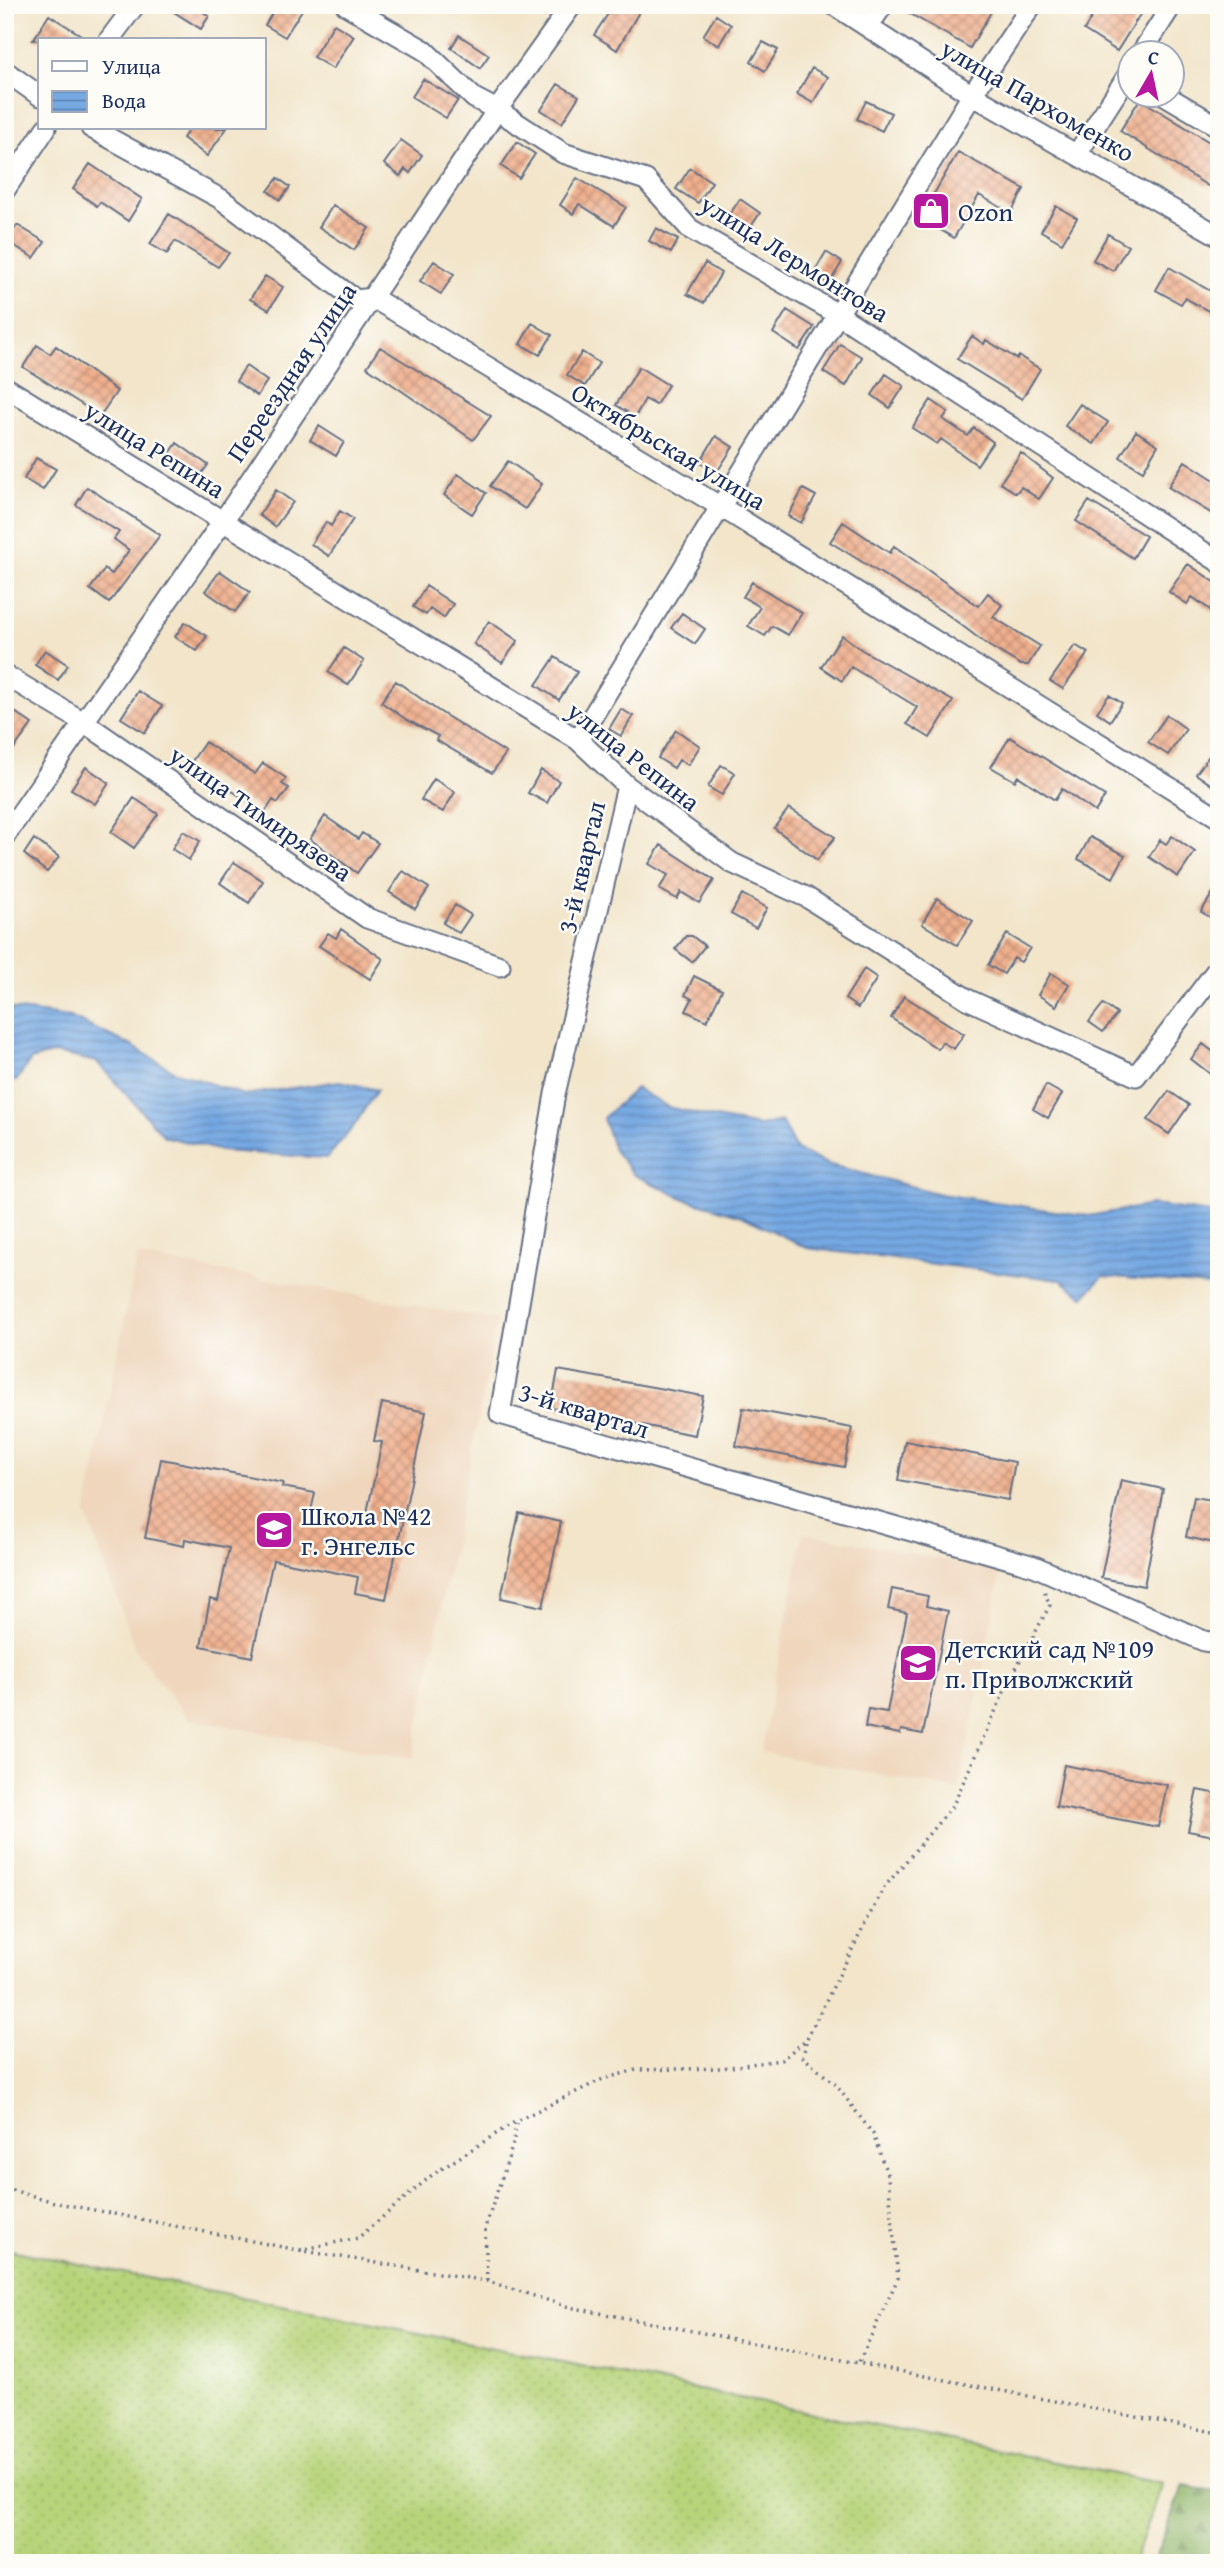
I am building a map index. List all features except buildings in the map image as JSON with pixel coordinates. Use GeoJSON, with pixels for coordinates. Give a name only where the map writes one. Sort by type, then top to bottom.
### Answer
{"type":"FeatureCollection","features":[{"type":"Feature","properties":{"kind":"street"},"geometry":{"type":"LineString","coordinates":[[110,38],[135,5]]}},
{"type":"Feature","properties":{"kind":"street","name":"улица Лермонтова"},"geometry":{"type":"LineString","coordinates":[[346,5],[424,50],[474,98],[563,153],[646,180],[690,229],[839,315],[1219,562]]}},
{"type":"Feature","properties":{"kind":"street","name":"Переездная улица"},"geometry":{"type":"LineString","coordinates":[[5,836],[223,521],[497,110],[572,5]]}},
{"type":"Feature","properties":{"kind":"street","name":"улица Пархоменко"},"geometry":{"type":"LineString","coordinates":[[834,5],[972,95],[1219,236]]}},
{"type":"Feature","properties":{"kind":"street"},"geometry":{"type":"LineString","coordinates":[[868,27],[883,5]]}},
{"type":"Feature","properties":{"kind":"street"},"geometry":{"type":"LineString","coordinates":[[578,740],[972,95],[1032,5]]}},
{"type":"Feature","properties":{"kind":"street"},"geometry":{"type":"LineString","coordinates":[[1151,38],[1172,5]]}},
{"type":"Feature","properties":{"kind":"street"},"geometry":{"type":"LineString","coordinates":[[5,71],[38,95]]}},
{"type":"Feature","properties":{"kind":"street"},"geometry":{"type":"LineString","coordinates":[[1077,154],[1116,94]]}},
{"type":"Feature","properties":{"kind":"street"},"geometry":{"type":"LineString","coordinates":[[1186,108],[1219,127]]}},
{"type":"Feature","properties":{"kind":"street"},"geometry":{"type":"LineString","coordinates":[[5,190],[45,130]]}},
{"type":"Feature","properties":{"kind":"street","name":"Октябрьская улица"},"geometry":{"type":"LineString","coordinates":[[95,130],[221,199],[356,300],[373,298],[721,507],[1219,818]]}},
{"type":"Feature","properties":{"kind":"street","name":"улица Репина"},"geometry":{"type":"LineString","coordinates":[[5,387],[578,740],[627,786],[732,863],[806,897],[969,1000],[1136,1076],[1219,967]]}},
{"type":"Feature","properties":{"kind":"street","name":"улица Тимирязева"},"geometry":{"type":"LineString","coordinates":[[5,675],[85,723],[367,918],[500,966]]}},
{"type":"Feature","properties":{"kind":"street","name":"3-й квартал"},"geometry":{"type":"LineString","coordinates":[[627,786],[555,1094],[500,1414],[1034,1566],[1204,1641],[1219,1643]]}},
{"type":"Feature","properties":{"kind":"path"},"geometry":{"type":"LineString","coordinates":[[859,2363],[898,2278],[888,2177],[873,2134],[836,2085],[803,2057],[806,2040],[883,1889],[953,1805],[1009,1681],[1050,1605],[1034,1566]]}},
{"type":"Feature","properties":{"kind":"path"},"geometry":{"type":"LineString","coordinates":[[298,2250],[358,2238],[432,2175],[516,2121],[603,2079],[636,2070],[722,2068],[781,2060],[806,2040]]}},
{"type":"Feature","properties":{"kind":"path"},"geometry":{"type":"LineString","coordinates":[[487,2281],[485,2228],[514,2141],[516,2121]]}},
{"type":"Feature","properties":{"kind":"path"},"geometry":{"type":"LineString","coordinates":[[5,2188],[58,2203],[298,2250],[487,2281],[569,2307],[1219,2433]]}},
{"type":"Feature","properties":{"kind":"shaded area"},"geometry":{"type":"Polygon","coordinates":[[[137,1256],[497,1320],[412,1760],[189,1719],[137,1653],[86,1514],[137,1256]]]}},
{"type":"Feature","properties":{"kind":"shaded area"},"geometry":{"type":"Polygon","coordinates":[[[803,1533],[1001,1570],[959,1790],[761,1752],[803,1533]]]}},
{"type":"Feature","properties":{"kind":"green space"},"geometry":{"type":"Polygon","coordinates":[[[5,2249],[1163,2484],[1133,2563],[5,2563],[5,2249]]]}},
{"type":"Feature","properties":{"kind":"green space"},"geometry":{"type":"Polygon","coordinates":[[[1183,2486],[1219,2493],[1219,2563],[1153,2563],[1183,2486]]]}},
{"type":"Feature","properties":{"kind":"water"},"geometry":{"type":"Polygon","coordinates":[[[5,1008],[70,1017],[132,1046],[176,1072],[244,1095],[340,1081],[377,1090],[354,1126],[327,1158],[221,1151],[164,1136],[97,1062],[54,1053],[31,1060],[17,1080],[5,1083],[5,1008]]]}},
{"type":"Feature","properties":{"kind":"water"},"geometry":{"type":"Polygon","coordinates":[[[636,1088],[668,1107],[710,1117],[759,1126],[781,1121],[796,1150],[827,1164],[940,1194],[1089,1216],[1152,1205],[1219,1214],[1219,1286],[1103,1276],[1084,1297],[1061,1280],[807,1248],[742,1216],[685,1199],[634,1175],[614,1150],[603,1118],[636,1088]]]}},
{"type":"Feature","properties":{"kind":"place","name":"Ozon"},"geometry":{"type":"Point","coordinates":[931,211]}},
{"type":"Feature","properties":{"kind":"place","name":"Школа №42 г. Энгельс"},"geometry":{"type":"Point","coordinates":[274,1530]}},
{"type":"Feature","properties":{"kind":"place","name":"Детский сад №109 п. Приволжский"},"geometry":{"type":"Point","coordinates":[918,1663]}}]}
